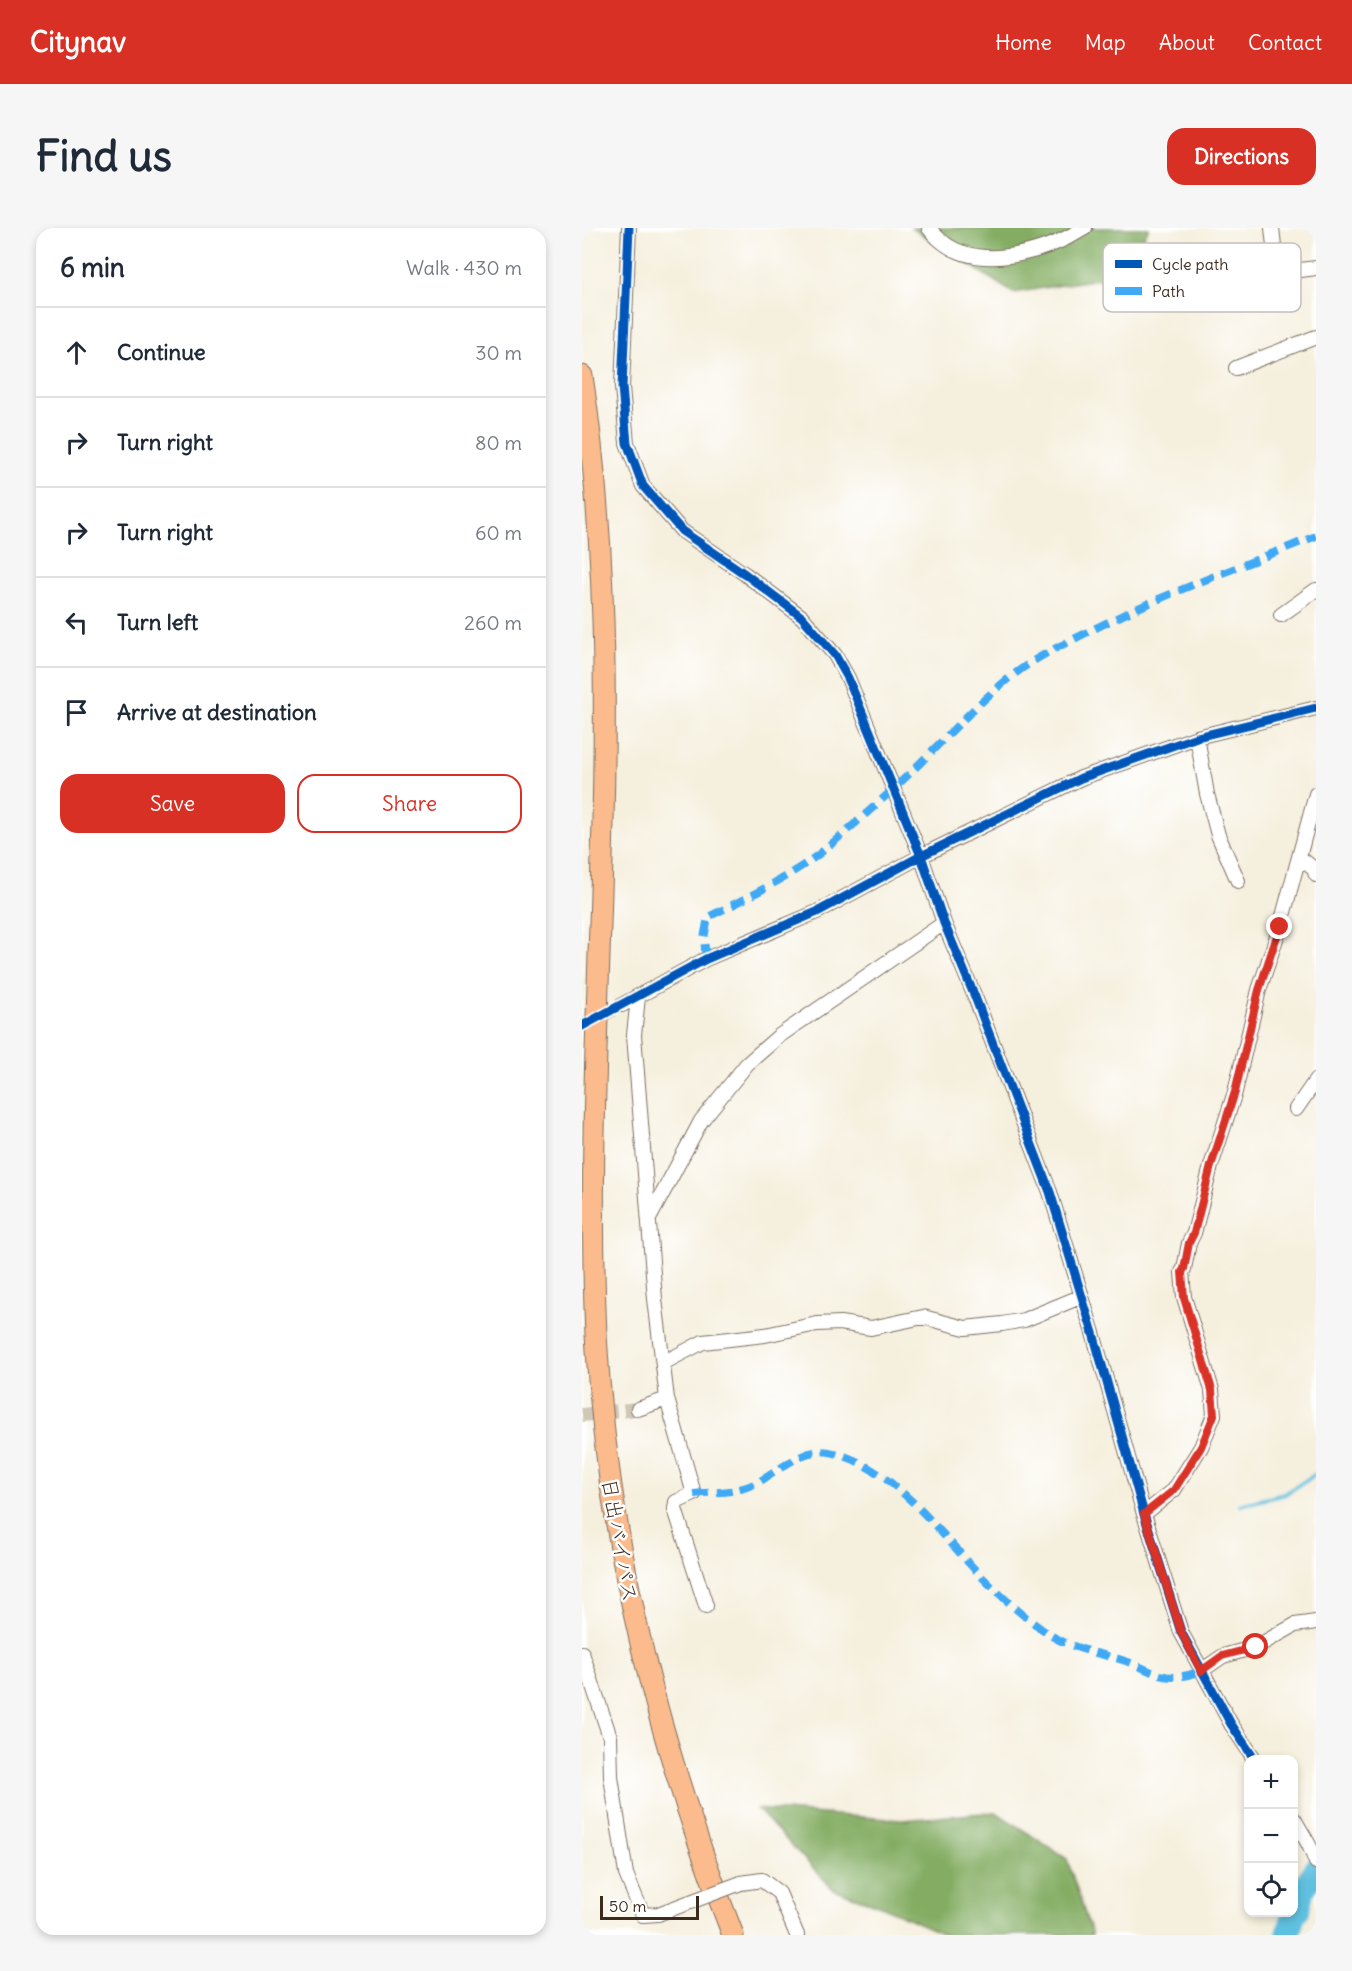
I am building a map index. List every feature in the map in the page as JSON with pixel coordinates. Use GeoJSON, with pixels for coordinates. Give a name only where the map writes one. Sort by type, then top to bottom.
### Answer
{"type":"FeatureCollection","features":[{"type":"Feature","properties":{"kind":"highway","name":"日出バイパス"},"geometry":{"type":"LineString","coordinates":[[582,376],[594,472],[603,652],[603,765],[592,1130],[592,1230],[596,1335],[606,1457],[624,1575],[658,1717],[703,1860],[733,1935]]}},
{"type":"Feature","properties":{"kind":"street"},"geometry":{"type":"LineString","coordinates":[[629,228],[622,387],[627,443],[643,486],[682,531],[802,617],[835,655],[848,678],[921,856],[944,923],[1050,1192],[1181,1632],[1231,1724],[1252,1755]]}},
{"type":"Feature","properties":{"kind":"street"},"geometry":{"type":"LineString","coordinates":[[929,228],[935,237],[954,250],[984,258],[1025,254],[1068,238],[1085,228]]}},
{"type":"Feature","properties":{"kind":"street"},"geometry":{"type":"LineString","coordinates":[[1272,228],[1274,243]]}},
{"type":"Feature","properties":{"kind":"street"},"geometry":{"type":"LineString","coordinates":[[1301,270],[1316,268]]}},
{"type":"Feature","properties":{"kind":"street"},"geometry":{"type":"LineString","coordinates":[[1236,368],[1316,337]]}},
{"type":"Feature","properties":{"kind":"street"},"geometry":{"type":"LineString","coordinates":[[1281,615],[1316,590]]}},
{"type":"Feature","properties":{"kind":"street"},"geometry":{"type":"LineString","coordinates":[[622,1005],[706,959],[817,912],[921,856],[1081,778],[1197,737],[1316,708]]}},
{"type":"Feature","properties":{"kind":"street"},"geometry":{"type":"LineString","coordinates":[[1197,737],[1218,835],[1238,880]]}},
{"type":"Feature","properties":{"kind":"street"},"geometry":{"type":"LineString","coordinates":[[1144,1514],[1174,1490],[1201,1447],[1214,1415],[1212,1390],[1184,1298],[1182,1272],[1211,1166],[1235,1092],[1259,990],[1280,927],[1316,794]]}},
{"type":"Feature","properties":{"kind":"street"},"geometry":{"type":"LineString","coordinates":[[1299,857],[1314,869],[1316,875]]}},
{"type":"Feature","properties":{"kind":"street"},"geometry":{"type":"LineString","coordinates":[[648,1221],[701,1120],[747,1064],[779,1036],[944,923]]}},
{"type":"Feature","properties":{"kind":"street"},"geometry":{"type":"LineString","coordinates":[[638,997],[634,1035],[648,1221],[667,1399],[694,1494],[676,1502],[675,1509],[706,1606]]}},
{"type":"Feature","properties":{"kind":"street"},"geometry":{"type":"LineString","coordinates":[[1296,1109],[1316,1080]]}},
{"type":"Feature","properties":{"kind":"street"},"geometry":{"type":"LineString","coordinates":[[663,1363],[703,1342],[765,1335],[817,1324],[840,1323],[871,1328],[923,1317],[965,1328],[1002,1324],[1024,1320],[1080,1297]]}},
{"type":"Feature","properties":{"kind":"street"},"geometry":{"type":"LineString","coordinates":[[638,1409],[667,1399]]}},
{"type":"Feature","properties":{"kind":"street"},"geometry":{"type":"LineString","coordinates":[[1201,1671],[1222,1656],[1256,1647],[1295,1625],[1316,1622]]}},
{"type":"Feature","properties":{"kind":"street"},"geometry":{"type":"LineString","coordinates":[[582,1653],[610,1737],[611,1778],[626,1874],[643,1916],[657,1914],[741,1883],[762,1880],[779,1893],[797,1935]]}},
{"type":"Feature","properties":{"kind":"street"},"geometry":{"type":"LineString","coordinates":[[1298,1827],[1316,1862]]}},
{"type":"Feature","properties":{"kind":"green space"},"geometry":{"type":"Polygon","coordinates":[[[912,228],[1149,228],[1140,243],[1103,243],[1103,278],[1013,293],[912,228]]]}},
{"type":"Feature","properties":{"kind":"green space"},"geometry":{"type":"Polygon","coordinates":[[[757,1809],[902,1820],[996,1812],[1067,1859],[1092,1935],[945,1935],[886,1908],[833,1889],[757,1809]]]}},
{"type":"Feature","properties":{"kind":"waterway"},"geometry":{"type":"LineString","coordinates":[[1240,1505],[1285,1494],[1316,1474]]}},
{"type":"Feature","properties":{"kind":"waterway"},"geometry":{"type":"LineString","coordinates":[[1288,1935],[1294,1914],[1298,1910],[1302,1891],[1316,1869]]}},
{"type":"Feature","properties":{"kind":"tunnel"},"geometry":{"type":"LineString","coordinates":[[582,1026],[622,1005]]}},
{"type":"Feature","properties":{"kind":"tunnel"},"geometry":{"type":"LineString","coordinates":[[582,1415],[638,1409]]}},
{"type":"Feature","properties":{"kind":"marked path"},"geometry":{"type":"LineString","coordinates":[[706,959],[704,938],[708,917],[786,876],[829,846],[893,789],[980,704],[1020,670],[1110,621],[1316,536]]}},
{"type":"Feature","properties":{"kind":"marked path"},"geometry":{"type":"LineString","coordinates":[[694,1494],[740,1489],[764,1479],[809,1453],[821,1451],[834,1453],[856,1461],[897,1488],[915,1504],[997,1592],[1047,1633],[1073,1646],[1119,1659],[1158,1674],[1176,1677],[1201,1671]]}},
{"type":"Feature","properties":{"kind":"cycle path"},"geometry":{"type":"LineString","coordinates":[[629,228],[622,387],[627,443],[643,486],[682,531],[802,617],[835,655],[848,678],[921,856],[944,923],[1050,1192],[1181,1632],[1231,1724],[1252,1755]]}},
{"type":"Feature","properties":{"kind":"cycle path"},"geometry":{"type":"LineString","coordinates":[[582,1026],[706,959],[817,912],[921,856],[1081,778],[1197,737],[1316,708]]}},
{"type":"Feature","properties":{"kind":"route"},"geometry":{"type":"LineString","coordinates":[[1256,1647],[1222,1656],[1201,1671],[1181,1632],[1144,1514],[1174,1490],[1201,1447],[1214,1415],[1212,1390],[1184,1298],[1182,1272],[1211,1166],[1235,1092],[1259,990],[1280,927]]}}]}
